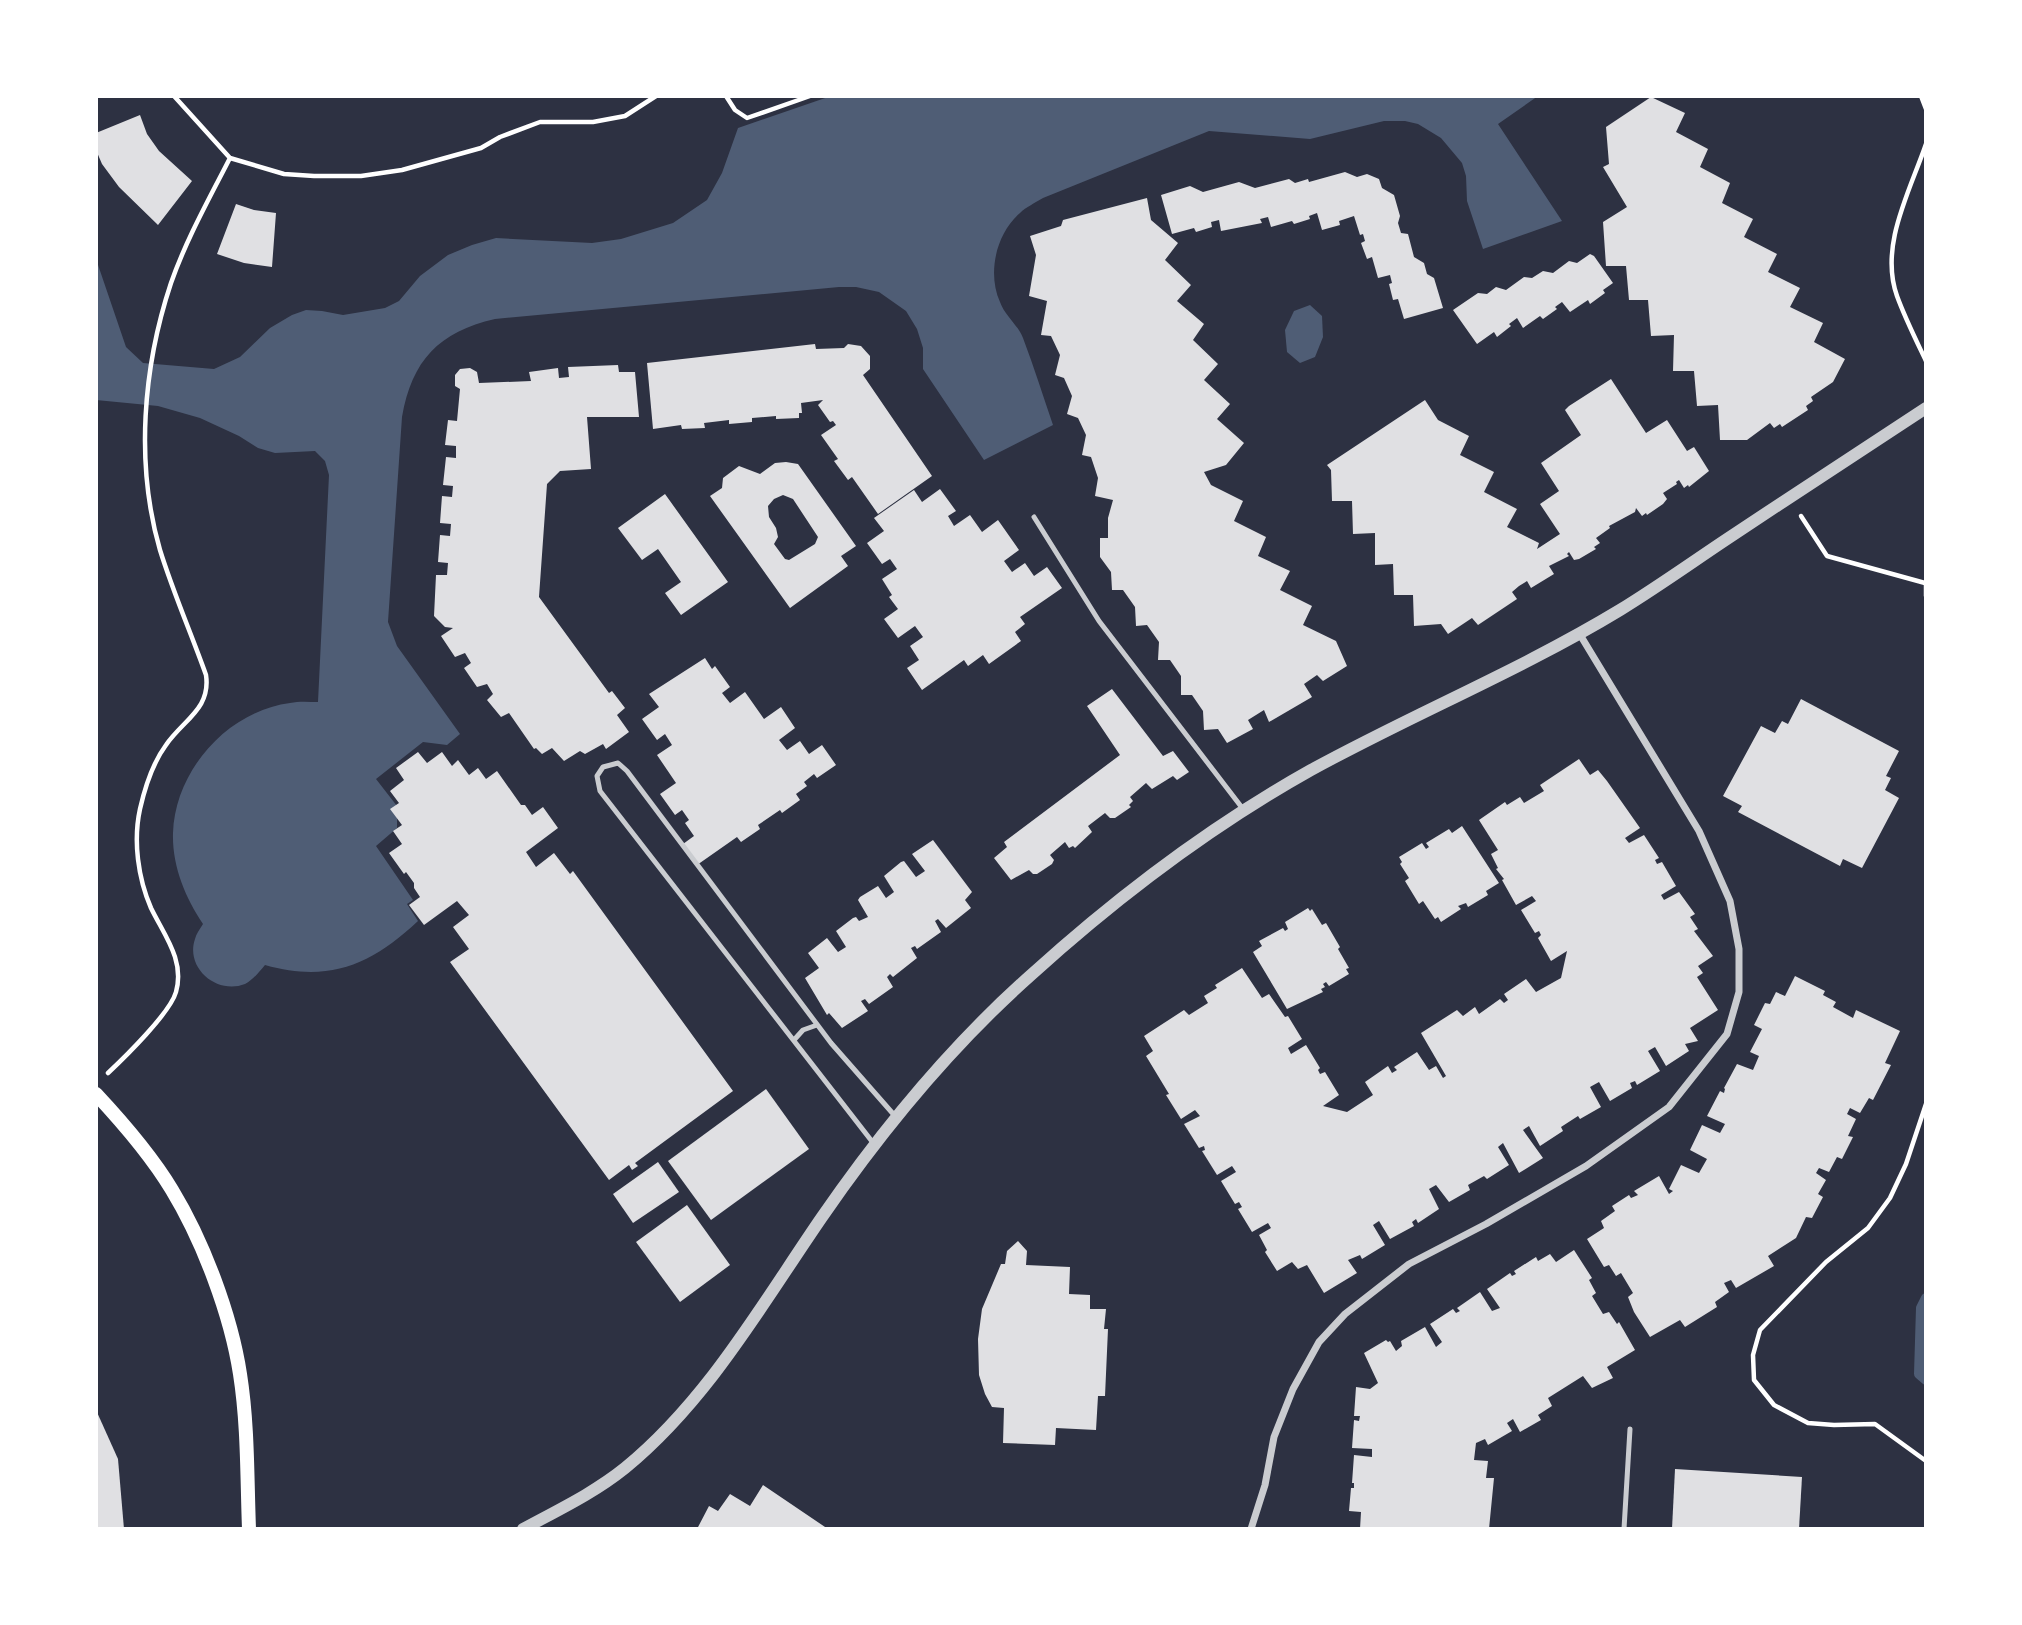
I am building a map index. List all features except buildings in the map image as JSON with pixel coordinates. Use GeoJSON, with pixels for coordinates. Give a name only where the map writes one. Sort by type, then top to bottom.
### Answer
{"type":"FeatureCollection","features":[{"type":"Feature","properties":{"kind":"main road"},"geometry":{"type":"LineString","coordinates":[[96,1094],[131,1132],[173,1191],[208,1263],[228,1322],[240,1374],[249,1529]]}},
{"type":"Feature","properties":{"kind":"street"},"geometry":{"type":"LineString","coordinates":[[523,1529],[597,1489],[666,1430],[705,1386],[825,1212],[897,1118],[945,1063],[1028,978],[1109,908],[1245,811],[1329,761],[1620,610],[1926,408]]}},
{"type":"Feature","properties":{"kind":"street"},"geometry":{"type":"LineString","coordinates":[[1251,1529],[1265,1485],[1274,1437],[1293,1389],[1319,1342],[1345,1314],[1409,1264],[1486,1224],[1586,1166],[1669,1107],[1727,1034],[1739,992],[1739,949],[1730,901],[1699,831],[1579,633]]}},
{"type":"Feature","properties":{"kind":"lane"},"geometry":{"type":"LineString","coordinates":[[1034,517],[1099,621],[1245,811]]}},
{"type":"Feature","properties":{"kind":"lane"},"geometry":{"type":"LineString","coordinates":[[875,1145],[600,791],[597,776],[603,767],[618,763],[627,771],[817,1025],[897,1118]]}},
{"type":"Feature","properties":{"kind":"lane"},"geometry":{"type":"LineString","coordinates":[[794,1040],[803,1030],[817,1025]]}},
{"type":"Feature","properties":{"kind":"lane"},"geometry":{"type":"LineString","coordinates":[[1624,1529],[1630,1429]]}},
{"type":"Feature","properties":{"kind":"path"},"geometry":{"type":"LineString","coordinates":[[173,96],[230,158],[284,174],[361,176],[402,170],[481,148],[500,137],[540,122],[593,122],[625,116],[656,96]]}},
{"type":"Feature","properties":{"kind":"path"},"geometry":{"type":"LineString","coordinates":[[726,96],[735,110],[747,118],[810,96]]}},
{"type":"Feature","properties":{"kind":"path"},"geometry":{"type":"LineString","coordinates":[[1921,96],[1926,109]]}},
{"type":"Feature","properties":{"kind":"path"},"geometry":{"type":"LineString","coordinates":[[1926,144],[1897,225],[1892,269],[1896,295],[1926,361]]}},
{"type":"Feature","properties":{"kind":"path"},"geometry":{"type":"LineString","coordinates":[[108,1073],[165,1012],[176,993],[179,969],[169,940],[151,908],[141,877],[137,845],[139,812],[150,775],[165,745],[197,710],[208,688],[206,675],[158,538],[146,467],[145,409],[160,318],[175,273],[187,242],[230,158]]}},
{"type":"Feature","properties":{"kind":"path"},"geometry":{"type":"LineString","coordinates":[[1789,498],[1828,556],[1925,582],[1926,596]]}},
{"type":"Feature","properties":{"kind":"path"},"geometry":{"type":"LineString","coordinates":[[1926,1104],[1906,1164],[1890,1198],[1868,1228],[1826,1262],[1760,1330],[1753,1355],[1754,1380],[1774,1405],[1808,1423],[1875,1424],[1926,1461]]}},
{"type":"Feature","properties":{"kind":"water"},"geometry":{"type":"Polygon","coordinates":[[[831,96],[1538,96],[1498,124],[1562,221],[1483,249],[1467,201],[1466,176],[1462,163],[1441,138],[1418,124],[1405,121],[1384,121],[1310,139],[1209,131],[1043,198],[1022,211],[1005,232],[996,255],[994,279],[1002,307],[1023,338],[1053,425],[984,460],[923,369],[923,348],[917,329],[906,311],[879,292],[856,287],[839,287],[495,319],[458,332],[431,351],[421,364],[413,379],[402,417],[388,622],[397,646],[460,734],[447,745],[423,742],[376,779],[397,806],[397,828],[376,846],[413,900],[407,904],[418,921],[383,949],[348,966],[309,972],[265,965],[245,984],[224,986],[214,982],[199,969],[195,960],[193,950],[203,924],[185,892],[177,869],[173,845],[176,810],[183,787],[195,766],[209,747],[226,731],[267,708],[293,702],[318,702],[329,475],[325,461],[315,451],[275,453],[258,448],[200,418],[158,406],[96,400],[96,259],[126,347],[143,363],[214,369],[240,357],[270,328],[306,310],[343,315],[385,308],[399,301],[420,276],[448,255],[472,245],[496,238],[592,243],[621,239],[673,223],[707,200],[722,173],[738,128],[831,96]]]}},
{"type":"Feature","properties":{"kind":"water"},"geometry":{"type":"Polygon","coordinates":[[[1310,305],[1322,316],[1323,337],[1315,357],[1300,363],[1287,352],[1285,330],[1294,311],[1310,305]]]}},
{"type":"Feature","properties":{"kind":"waterway"},"geometry":{"type":"LineString","coordinates":[[1926,1298],[1921,1308],[1919,1374],[1926,1380]]}}]}
